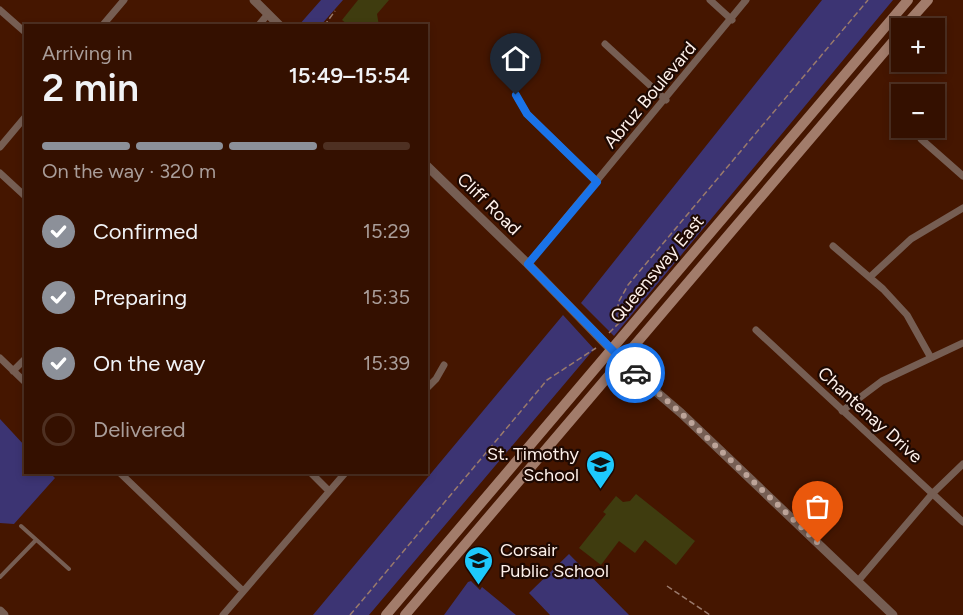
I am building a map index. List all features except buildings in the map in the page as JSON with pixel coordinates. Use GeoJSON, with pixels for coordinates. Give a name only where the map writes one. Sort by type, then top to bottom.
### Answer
{"type":"FeatureCollection","features":[{"type":"Feature","properties":{"kind":"main road","name":"Queensway East"},"geometry":{"type":"LineString","coordinates":[[386,615],[908,0]]}},
{"type":"Feature","properties":{"kind":"main road","name":"Queensway East"},"geometry":{"type":"LineString","coordinates":[[912,18],[928,0]]}},
{"type":"Feature","properties":{"kind":"main road","name":"Queensway East"},"geometry":{"type":"LineString","coordinates":[[405,615],[891,43]]}},
{"type":"Feature","properties":{"kind":"street"},"geometry":{"type":"LineString","coordinates":[[104,24],[123,0]]}},
{"type":"Feature","properties":{"kind":"street"},"geometry":{"type":"LineString","coordinates":[[254,0],[278,24]]}},
{"type":"Feature","properties":{"kind":"street"},"geometry":{"type":"LineString","coordinates":[[710,0],[732,20]]}},
{"type":"Feature","properties":{"kind":"street","name":"Abruz Boulevard"},"geometry":{"type":"LineString","coordinates":[[528,264],[666,100],[746,0]]}},
{"type":"Feature","properties":{"kind":"street"},"geometry":{"type":"LineString","coordinates":[[0,10],[24,31]]}},
{"type":"Feature","properties":{"kind":"street"},"geometry":{"type":"LineString","coordinates":[[260,24],[268,14]]}},
{"type":"Feature","properties":{"kind":"street"},"geometry":{"type":"LineString","coordinates":[[605,44],[666,100]]}},
{"type":"Feature","properties":{"kind":"street"},"geometry":{"type":"LineString","coordinates":[[516,95],[527,114],[597,182]]}},
{"type":"Feature","properties":{"kind":"street"},"geometry":{"type":"LineString","coordinates":[[0,147],[24,118]]}},
{"type":"Feature","properties":{"kind":"street"},"geometry":{"type":"LineString","coordinates":[[921,139],[963,176]]}},
{"type":"Feature","properties":{"kind":"street","name":"Cliff Road"},"geometry":{"type":"LineString","coordinates":[[428,167],[528,264],[621,360],[681,413],[892,615]]}},
{"type":"Feature","properties":{"kind":"street"},"geometry":{"type":"LineString","coordinates":[[0,173],[24,195]]}},
{"type":"Feature","properties":{"kind":"street"},"geometry":{"type":"LineString","coordinates":[[870,278],[910,239],[963,208]]}},
{"type":"Feature","properties":{"kind":"street"},"geometry":{"type":"LineString","coordinates":[[833,246],[870,278],[907,315],[931,357]]}},
{"type":"Feature","properties":{"kind":"street","name":"Chantenay Drive"},"geometry":{"type":"LineString","coordinates":[[756,330],[963,522]]}},
{"type":"Feature","properties":{"kind":"street"},"geometry":{"type":"LineString","coordinates":[[842,411],[882,381],[963,343]]}},
{"type":"Feature","properties":{"kind":"street"},"geometry":{"type":"LineString","coordinates":[[0,358],[24,381]]}},
{"type":"Feature","properties":{"kind":"street"},"geometry":{"type":"LineString","coordinates":[[13,371],[24,360]]}},
{"type":"Feature","properties":{"kind":"street"},"geometry":{"type":"LineString","coordinates":[[428,386],[436,379],[444,365]]}},
{"type":"Feature","properties":{"kind":"street"},"geometry":{"type":"LineString","coordinates":[[858,581],[933,493],[963,464]]}},
{"type":"Feature","properties":{"kind":"street"},"geometry":{"type":"LineString","coordinates":[[121,474],[243,591]]}},
{"type":"Feature","properties":{"kind":"street"},"geometry":{"type":"LineString","coordinates":[[312,474],[329,491]]}},
{"type":"Feature","properties":{"kind":"street"},"geometry":{"type":"LineString","coordinates":[[223,615],[344,474]]}},
{"type":"Feature","properties":{"kind":"street"},"geometry":{"type":"LineString","coordinates":[[0,611],[4,615]]}},
{"type":"Feature","properties":{"kind":"lane"},"geometry":{"type":"LineString","coordinates":[[21,526],[69,569]]}},
{"type":"Feature","properties":{"kind":"lane"},"geometry":{"type":"LineString","coordinates":[[0,577],[36,540]]}},
{"type":"Feature","properties":{"kind":"path"},"geometry":{"type":"LineString","coordinates":[[611,331],[619,324],[618,303],[628,285],[868,0]]}},
{"type":"Feature","properties":{"kind":"path"},"geometry":{"type":"LineString","coordinates":[[325,24],[335,11]]}},
{"type":"Feature","properties":{"kind":"path"},"geometry":{"type":"LineString","coordinates":[[350,615],[547,380],[596,348]]}},
{"type":"Feature","properties":{"kind":"path"},"geometry":{"type":"LineString","coordinates":[[667,586],[710,615]]}},
{"type":"Feature","properties":{"kind":"shaded area"},"geometry":{"type":"Polygon","coordinates":[[[321,0],[343,0],[322,24],[300,24],[321,0]]]}},
{"type":"Feature","properties":{"kind":"shaded area"},"geometry":{"type":"Polygon","coordinates":[[[822,0],[893,0],[614,336],[581,303],[822,0]]]}},
{"type":"Feature","properties":{"kind":"shaded area"},"geometry":{"type":"Polygon","coordinates":[[[563,315],[594,349],[369,615],[313,615],[563,315]]]}},
{"type":"Feature","properties":{"kind":"shaded area"},"geometry":{"type":"Polygon","coordinates":[[[0,419],[24,445],[24,474],[51,474],[55,478],[14,524],[0,523],[0,419]]]}},
{"type":"Feature","properties":{"kind":"shaded area"},"geometry":{"type":"Polygon","coordinates":[[[569,554],[629,615],[550,615],[529,593],[569,554]]]}},
{"type":"Feature","properties":{"kind":"shaded area"},"geometry":{"type":"Polygon","coordinates":[[[471,581],[480,590],[482,587],[516,615],[444,615],[471,581]]]}},
{"type":"Feature","properties":{"kind":"way so far"},"geometry":{"type":"LineString","coordinates":[[635,373],[681,413],[818,543]]}},
{"type":"Feature","properties":{"kind":"place","name":"St. Timothy School"},"geometry":{"type":"Point","coordinates":[600,490]}},
{"type":"Feature","properties":{"kind":"place","name":"Corsair Public School"},"geometry":{"type":"Point","coordinates":[479,586]}},
{"type":"Feature","properties":{"kind":"route"},"geometry":{"type":"LineString","coordinates":[[516,95],[527,114],[597,182],[528,264],[635,373]]}}]}
